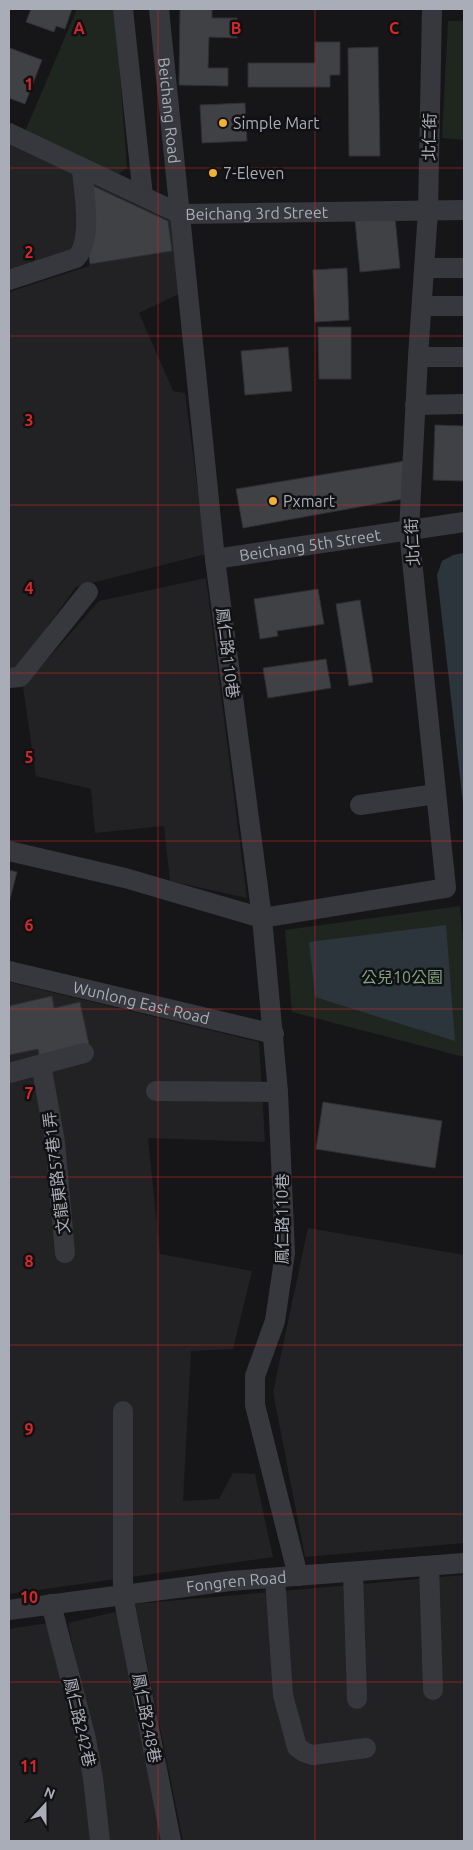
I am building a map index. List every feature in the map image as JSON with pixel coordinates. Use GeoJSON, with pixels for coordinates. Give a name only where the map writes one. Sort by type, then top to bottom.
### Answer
{"type":"FeatureCollection","features":[{"type":"Feature","properties":{"kind":"street"},"geometry":{"type":"LineString","coordinates":[[123,9],[143,196]]}},
{"type":"Feature","properties":{"kind":"street","name":"Beichang Road"},"geometry":{"type":"LineString","coordinates":[[159,9],[180,214]]}},
{"type":"Feature","properties":{"kind":"street","name":"北仁街"},"geometry":{"type":"LineString","coordinates":[[262,918],[446,888],[409,530],[428,211],[432,9]]}},
{"type":"Feature","properties":{"kind":"street","name":"Beichang 3rd Street"},"geometry":{"type":"LineString","coordinates":[[9,133],[82,170],[180,214],[464,210]]}},
{"type":"Feature","properties":{"kind":"street"},"geometry":{"type":"LineString","coordinates":[[9,280],[76,258],[80,253],[84,244],[86,230],[82,170]]}},
{"type":"Feature","properties":{"kind":"street","name":"鳳仁路110巷"},"geometry":{"type":"LineString","coordinates":[[180,214],[215,559],[262,918],[278,1092],[285,1253],[275,1322],[255,1376],[255,1405],[298,1576]]}},
{"type":"Feature","properties":{"kind":"street"},"geometry":{"type":"LineString","coordinates":[[424,268],[464,268]]}},
{"type":"Feature","properties":{"kind":"street"},"geometry":{"type":"LineString","coordinates":[[422,306],[464,306]]}},
{"type":"Feature","properties":{"kind":"street"},"geometry":{"type":"LineString","coordinates":[[418,357],[464,357]]}},
{"type":"Feature","properties":{"kind":"street"},"geometry":{"type":"LineString","coordinates":[[415,405],[464,404]]}},
{"type":"Feature","properties":{"kind":"street","name":"Beichang 5th Street"},"geometry":{"type":"LineString","coordinates":[[215,559],[464,522]]}},
{"type":"Feature","properties":{"kind":"street"},"geometry":{"type":"LineString","coordinates":[[9,678],[20,677],[88,592]]}},
{"type":"Feature","properties":{"kind":"street"},"geometry":{"type":"LineString","coordinates":[[360,805],[436,794]]}},
{"type":"Feature","properties":{"kind":"street"},"geometry":{"type":"LineString","coordinates":[[9,851],[125,878],[262,918]]}},
{"type":"Feature","properties":{"kind":"street","name":"Wunlong East Road"},"geometry":{"type":"LineString","coordinates":[[9,971],[274,1034]]}},
{"type":"Feature","properties":{"kind":"street"},"geometry":{"type":"LineString","coordinates":[[9,1073],[84,1053]]}},
{"type":"Feature","properties":{"kind":"street","name":"文龍東路57巷1弄"},"geometry":{"type":"LineString","coordinates":[[41,1064],[56,1142],[65,1253]]}},
{"type":"Feature","properties":{"kind":"street"},"geometry":{"type":"LineString","coordinates":[[156,1091],[278,1092]]}},
{"type":"Feature","properties":{"kind":"street","name":"鳳仁路248巷"},"geometry":{"type":"LineString","coordinates":[[123,1411],[122,1595],[171,1841]]}},
{"type":"Feature","properties":{"kind":"street","name":"Fongren Road"},"geometry":{"type":"LineString","coordinates":[[9,1610],[230,1581],[464,1563]]}},
{"type":"Feature","properties":{"kind":"street"},"geometry":{"type":"LineString","coordinates":[[429,1566],[433,1690]]}},
{"type":"Feature","properties":{"kind":"street"},"geometry":{"type":"LineString","coordinates":[[353,1572],[357,1699]]}},
{"type":"Feature","properties":{"kind":"street"},"geometry":{"type":"LineString","coordinates":[[275,1578],[283,1695],[297,1747],[312,1755],[366,1748]]}},
{"type":"Feature","properties":{"kind":"street","name":"鳳仁路242巷"},"geometry":{"type":"LineString","coordinates":[[51,1604],[86,1739],[93,1778],[100,1841]]}},
{"type":"Feature","properties":{"kind":"shaded area"},"geometry":{"type":"Polygon","coordinates":[[[9,140],[75,173],[77,224],[74,241],[68,254],[9,272],[9,140]]]}},
{"type":"Feature","properties":{"kind":"shaded area"},"geometry":{"type":"Polygon","coordinates":[[[93,184],[175,223],[179,294],[139,313],[173,391],[185,393],[206,554],[76,587],[15,671],[9,672],[9,292],[89,266],[97,245],[93,184]]]}},
{"type":"Feature","properties":{"kind":"shaded area"},"geometry":{"type":"Polygon","coordinates":[[[464,553],[464,812],[437,575],[442,561],[453,555],[464,553]]]}},
{"type":"Feature","properties":{"kind":"shaded area"},"geometry":{"type":"Polygon","coordinates":[[[206,578],[247,898],[170,881],[164,826],[95,833],[91,789],[36,776],[23,687],[99,601],[206,578]]]}},
{"type":"Feature","properties":{"kind":"shaded area"},"geometry":{"type":"Polygon","coordinates":[[[446,925],[455,1041],[315,997],[309,942],[446,925]]]}},
{"type":"Feature","properties":{"kind":"shaded area"},"geometry":{"type":"Polygon","coordinates":[[[9,982],[259,1042],[265,1142],[148,1138],[160,1254],[252,1271],[233,1349],[191,1351],[183,1501],[219,1499],[233,1473],[255,1474],[273,1557],[9,1594],[9,982]]]}},
{"type":"Feature","properties":{"kind":"shaded area"},"geometry":{"type":"Polygon","coordinates":[[[308,1228],[464,1255],[464,1543],[305,1557],[273,1392],[308,1228]]]}},
{"type":"Feature","properties":{"kind":"shaded area"},"geometry":{"type":"Polygon","coordinates":[[[464,1575],[464,1841],[183,1841],[135,1604],[464,1575]]]}},
{"type":"Feature","properties":{"kind":"shaded area"},"geometry":{"type":"Polygon","coordinates":[[[119,1611],[161,1841],[110,1841],[100,1777],[68,1623],[119,1611]]]}},
{"type":"Feature","properties":{"kind":"shaded area"},"geometry":{"type":"Polygon","coordinates":[[[48,1623],[88,1786],[92,1841],[9,1841],[9,1629],[48,1623]]]}},
{"type":"Feature","properties":{"kind":"green space"},"geometry":{"type":"Polygon","coordinates":[[[77,9],[115,9],[127,168],[115,176],[24,134],[77,9]]]}},
{"type":"Feature","properties":{"kind":"green space"},"geometry":{"type":"Polygon","coordinates":[[[448,21],[464,21],[464,140],[442,138],[448,21]]]}},
{"type":"Feature","properties":{"kind":"green space","name":"公兒10公園"},"geometry":{"type":"Polygon","coordinates":[[[460,906],[464,955],[464,1057],[292,1012],[285,930],[460,906]]]}},
{"type":"Feature","properties":{"kind":"building"},"geometry":{"type":"Polygon","coordinates":[[[31,9],[72,9],[65,29],[56,26],[54,32],[26,22],[31,9]]]}},
{"type":"Feature","properties":{"kind":"building"},"geometry":{"type":"Polygon","coordinates":[[[180,9],[212,9],[212,18],[237,18],[237,38],[209,37],[208,68],[228,68],[228,86],[179,85],[180,9]]]}},
{"type":"Feature","properties":{"kind":"building"},"geometry":{"type":"Polygon","coordinates":[[[315,42],[340,42],[340,75],[330,75],[330,87],[248,87],[248,63],[315,63],[315,42]]]}},
{"type":"Feature","properties":{"kind":"building"},"geometry":{"type":"Polygon","coordinates":[[[378,47],[380,156],[349,156],[348,48],[378,47]]]}},
{"type":"Feature","properties":{"kind":"building"},"geometry":{"type":"Polygon","coordinates":[[[10,48],[42,60],[25,104],[9,98],[10,48]]]}},
{"type":"Feature","properties":{"kind":"building","name":"Simple Mart"},"geometry":{"type":"Polygon","coordinates":[[[245,103],[247,141],[202,143],[200,105],[245,103]]]}},
{"type":"Feature","properties":{"kind":"building"},"geometry":{"type":"Polygon","coordinates":[[[91,185],[168,221],[172,251],[90,264],[86,236],[91,185]]]}},
{"type":"Feature","properties":{"kind":"building"},"geometry":{"type":"Polygon","coordinates":[[[395,217],[400,268],[360,272],[355,220],[395,217]]]}},
{"type":"Feature","properties":{"kind":"building"},"geometry":{"type":"Polygon","coordinates":[[[347,268],[349,320],[315,322],[313,270],[347,268]]]}},
{"type":"Feature","properties":{"kind":"building"},"geometry":{"type":"Polygon","coordinates":[[[318,327],[351,327],[351,379],[319,379],[318,327]]]}},
{"type":"Feature","properties":{"kind":"building"},"geometry":{"type":"Polygon","coordinates":[[[288,347],[292,391],[245,395],[241,351],[288,347]]]}},
{"type":"Feature","properties":{"kind":"building"},"geometry":{"type":"Polygon","coordinates":[[[435,425],[464,426],[464,481],[433,480],[435,425]]]}},
{"type":"Feature","properties":{"kind":"building"},"geometry":{"type":"Polygon","coordinates":[[[405,461],[403,499],[243,528],[236,489],[405,461]]]}},
{"type":"Feature","properties":{"kind":"building"},"geometry":{"type":"Polygon","coordinates":[[[318,589],[324,624],[277,631],[278,636],[260,639],[254,599],[318,589]]]}},
{"type":"Feature","properties":{"kind":"building"},"geometry":{"type":"Polygon","coordinates":[[[360,600],[373,682],[349,686],[336,604],[360,600]]]}},
{"type":"Feature","properties":{"kind":"building"},"geometry":{"type":"Polygon","coordinates":[[[326,659],[331,688],[268,698],[263,668],[326,659]]]}},
{"type":"Feature","properties":{"kind":"building"},"geometry":{"type":"Polygon","coordinates":[[[9,870],[17,872],[9,903],[9,870]]]}},
{"type":"Feature","properties":{"kind":"building"},"geometry":{"type":"Polygon","coordinates":[[[52,996],[54,1008],[80,1002],[90,1049],[40,1060],[38,1049],[9,1055],[9,1006],[52,996]]]}},
{"type":"Feature","properties":{"kind":"building"},"geometry":{"type":"Polygon","coordinates":[[[323,1102],[442,1121],[435,1168],[316,1149],[323,1102]]]}},
{"type":"Feature","properties":{"kind":"place","name":"Simple Mart"},"geometry":{"type":"Point","coordinates":[223,123]}},
{"type":"Feature","properties":{"kind":"place","name":"7-Eleven"},"geometry":{"type":"Point","coordinates":[213,173]}},
{"type":"Feature","properties":{"kind":"place","name":"Pxmart"},"geometry":{"type":"Point","coordinates":[273,501]}}]}
